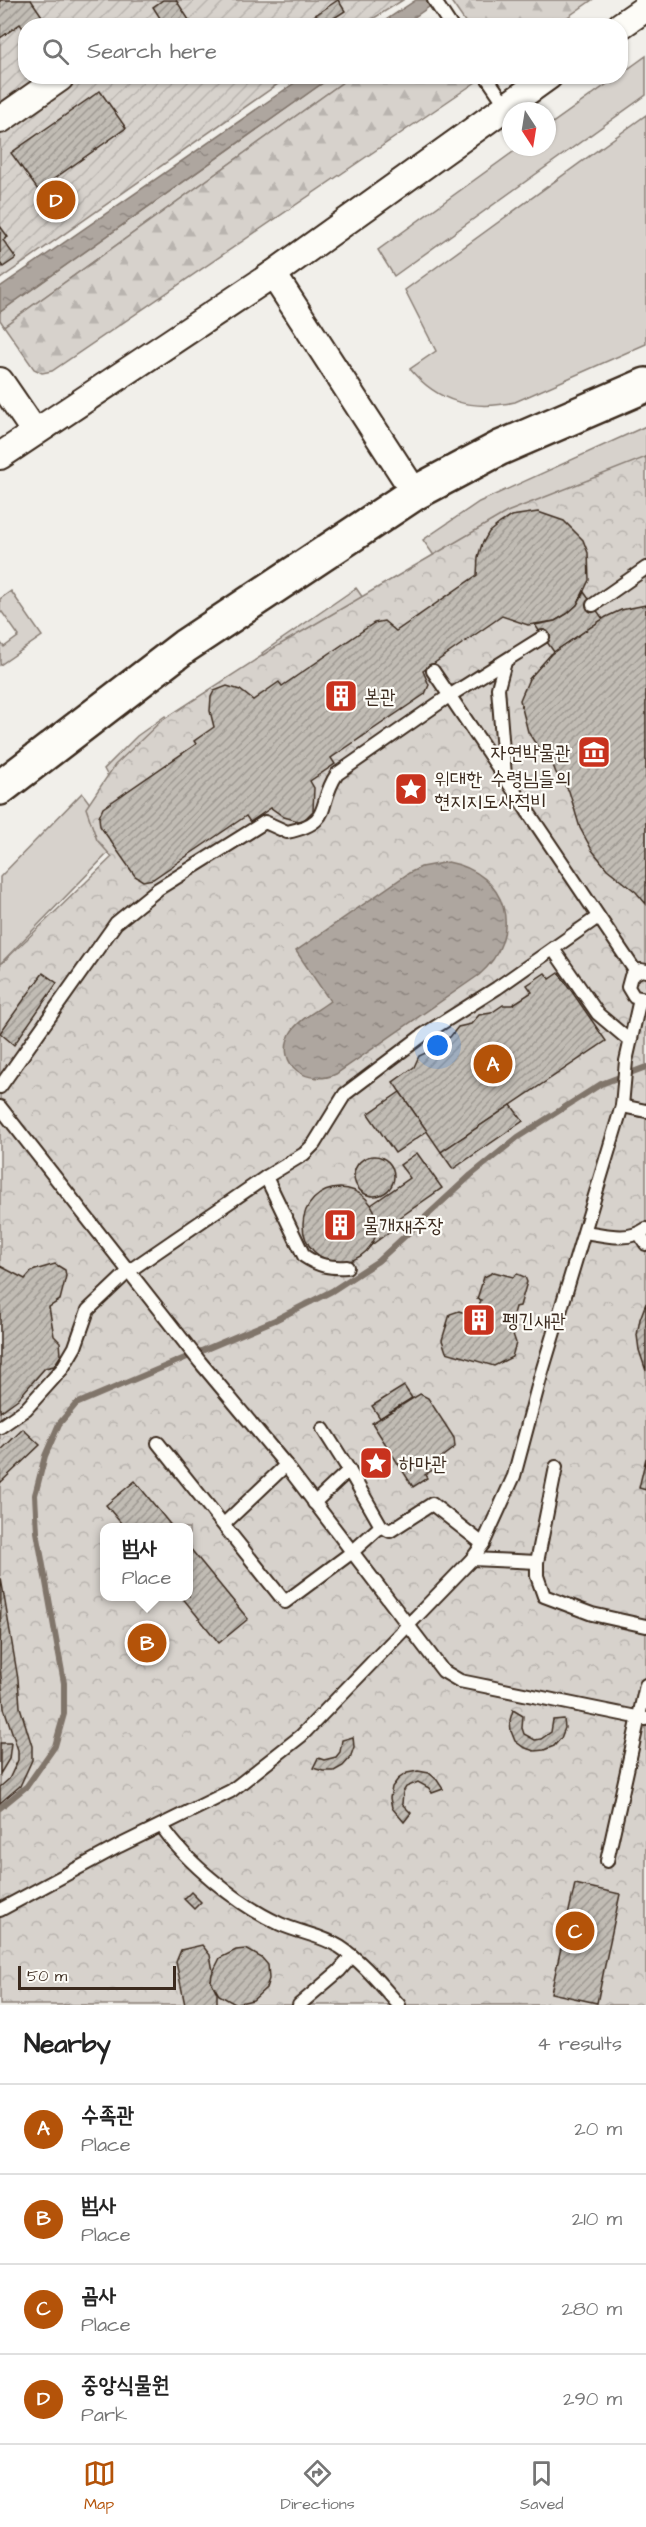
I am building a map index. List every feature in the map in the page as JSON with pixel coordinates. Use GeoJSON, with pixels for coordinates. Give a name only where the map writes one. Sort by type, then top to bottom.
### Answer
{"type":"FeatureCollection","features":[{"type":"Feature","properties":{"kind":"street"},"geometry":{"type":"LineString","coordinates":[[628,21],[646,8]]}},
{"type":"Feature","properties":{"kind":"street"},"geometry":{"type":"LineString","coordinates":[[0,120],[51,84]]}},
{"type":"Feature","properties":{"kind":"street"},"geometry":{"type":"LineString","coordinates":[[514,102],[538,84]]}},
{"type":"Feature","properties":{"kind":"street"},"geometry":{"type":"LineString","coordinates":[[0,456],[273,274],[502,111]]}},
{"type":"Feature","properties":{"kind":"street"},"geometry":{"type":"LineString","coordinates":[[273,274],[415,493]]}},
{"type":"Feature","properties":{"kind":"street"},"geometry":{"type":"LineString","coordinates":[[0,381],[35,432]]}},
{"type":"Feature","properties":{"kind":"street"},"geometry":{"type":"LineString","coordinates":[[0,788],[185,646],[415,493],[500,448],[646,385]]}},
{"type":"Feature","properties":{"kind":"lane"},"geometry":{"type":"LineString","coordinates":[[436,4],[446,18]]}},
{"type":"Feature","properties":{"kind":"lane"},"geometry":{"type":"LineString","coordinates":[[491,84],[504,102]]}},
{"type":"Feature","properties":{"kind":"lane"},"geometry":{"type":"LineString","coordinates":[[593,605],[646,568]]}},
{"type":"Feature","properties":{"kind":"lane"},"geometry":{"type":"LineString","coordinates":[[0,1087],[116,923],[158,889],[265,822],[287,832],[312,824],[326,806],[327,789],[337,774],[449,696],[543,637]]}},
{"type":"Feature","properties":{"kind":"lane"},"geometry":{"type":"LineString","coordinates":[[505,662],[498,688],[505,777]]}},
{"type":"Feature","properties":{"kind":"lane"},"geometry":{"type":"LineString","coordinates":[[0,1910],[231,1791],[301,1736],[409,1623],[437,1598],[472,1559],[483,1544],[514,1476],[541,1375],[622,1106],[626,1061],[643,999],[630,993],[628,987],[631,976],[641,971],[598,916],[433,671]]}},
{"type":"Feature","properties":{"kind":"lane"},"geometry":{"type":"LineString","coordinates":[[0,1427],[26,1409],[62,1369],[75,1347],[88,1310],[129,1271],[266,1177],[304,1154],[314,1144],[345,1094],[430,1030],[498,988],[598,916]]}},
{"type":"Feature","properties":{"kind":"lane"},"geometry":{"type":"LineString","coordinates":[[553,949],[598,1014],[630,1041]]}},
{"type":"Feature","properties":{"kind":"lane"},"geometry":{"type":"LineString","coordinates":[[622,1106],[646,1111]]}},
{"type":"Feature","properties":{"kind":"lane"},"geometry":{"type":"LineString","coordinates":[[0,1107],[200,1362],[286,1466],[351,1553],[409,1623],[443,1671],[460,1681],[642,1719]]}},
{"type":"Feature","properties":{"kind":"lane"},"geometry":{"type":"LineString","coordinates":[[266,1177],[304,1256],[327,1268],[347,1267]]}},
{"type":"Feature","properties":{"kind":"lane"},"geometry":{"type":"LineString","coordinates":[[585,1232],[622,1237],[644,1235]]}},
{"type":"Feature","properties":{"kind":"lane"},"geometry":{"type":"LineString","coordinates":[[323,1429],[381,1526],[390,1531],[397,1529],[432,1504],[483,1544]]}},
{"type":"Feature","properties":{"kind":"lane"},"geometry":{"type":"LineString","coordinates":[[158,1443],[285,1602],[351,1553],[381,1526]]}},
{"type":"Feature","properties":{"kind":"lane"},"geometry":{"type":"LineString","coordinates":[[224,1524],[286,1466]]}},
{"type":"Feature","properties":{"kind":"lane"},"geometry":{"type":"LineString","coordinates":[[556,1467],[537,1562],[537,1576],[544,1596],[592,1614],[646,1626]]}},
{"type":"Feature","properties":{"kind":"lane"},"geometry":{"type":"LineString","coordinates":[[314,1503],[349,1470]]}},
{"type":"Feature","properties":{"kind":"lane"},"geometry":{"type":"LineString","coordinates":[[472,1559],[537,1562]]}},
{"type":"Feature","properties":{"kind":"lane"},"geometry":{"type":"LineString","coordinates":[[607,1861],[642,1719],[646,1685]]}},
{"type":"Feature","properties":{"kind":"lane"},"geometry":{"type":"LineString","coordinates":[[162,1826],[174,1846],[250,1909],[289,1928],[313,1933],[338,1946],[352,1956],[399,2005]]}},
{"type":"Feature","properties":{"kind":"lane"},"geometry":{"type":"LineString","coordinates":[[299,2005],[339,1971],[352,1956]]}},
{"type":"Feature","properties":{"kind":"green space"},"geometry":{"type":"Polygon","coordinates":[[[0,0],[403,0],[374,18],[18,18],[18,84],[278,84],[0,279],[0,0]]]}},
{"type":"Feature","properties":{"kind":"green space"},"geometry":{"type":"Polygon","coordinates":[[[450,0],[592,0],[566,18],[462,18],[450,0]]]}},
{"type":"Feature","properties":{"kind":"green space"},"geometry":{"type":"Polygon","coordinates":[[[646,56],[646,95],[394,276],[378,250],[508,156],[556,156],[556,121],[607,84],[628,84],[628,69],[646,56]]]}},
{"type":"Feature","properties":{"kind":"green space"},"geometry":{"type":"Polygon","coordinates":[[[321,84],[340,84],[4,326],[0,320],[0,312],[321,84]]]}},
{"type":"Feature","properties":{"kind":"green space"},"geometry":{"type":"Polygon","coordinates":[[[340,84],[473,84],[52,371],[42,373],[34,369],[4,326],[340,84]]]}},
{"type":"Feature","properties":{"kind":"green space"},"geometry":{"type":"Polygon","coordinates":[[[646,115],[646,344],[515,402],[485,405],[457,402],[432,390],[410,369],[436,351],[405,290],[646,115]]]}},
{"type":"Feature","properties":{"kind":"green space"},"geometry":{"type":"Polygon","coordinates":[[[646,426],[646,459],[456,587],[423,540],[479,502],[646,426]]]}},
{"type":"Feature","properties":{"kind":"green space"},"geometry":{"type":"Polygon","coordinates":[[[646,457],[646,2005],[0,2005],[0,965],[112,857],[97,840],[86,808],[115,765],[161,721],[274,648],[507,512],[646,457]]]}},
{"type":"Feature","properties":{"kind":"green space"},"geometry":{"type":"Polygon","coordinates":[[[356,588],[377,618],[283,683],[262,653],[356,588]]]}},
{"type":"Feature","properties":{"kind":"green space"},"geometry":{"type":"Polygon","coordinates":[[[11,591],[42,636],[0,665],[0,642],[4,647],[19,636],[2,612],[0,613],[0,599],[11,591]]]}},
{"type":"Feature","properties":{"kind":"green space"},"geometry":{"type":"Polygon","coordinates":[[[165,716],[175,732],[110,780],[104,769],[137,736],[165,716]]]}},
{"type":"Feature","properties":{"kind":"green space"},"geometry":{"type":"Polygon","coordinates":[[[82,793],[91,805],[109,852],[0,964],[0,877],[82,793]]]}},
{"type":"Feature","properties":{"kind":"water"},"geometry":{"type":"Polygon","coordinates":[[[416,0],[439,0],[413,18],[389,18],[416,0]]]}},
{"type":"Feature","properties":{"kind":"water"},"geometry":{"type":"Polygon","coordinates":[[[293,84],[321,84],[0,312],[0,287],[293,84]]]}},
{"type":"Feature","properties":{"kind":"water"},"geometry":{"type":"Polygon","coordinates":[[[448,862],[468,868],[485,879],[496,892],[503,908],[505,925],[502,942],[493,959],[479,975],[336,1074],[315,1078],[297,1070],[287,1055],[290,1034],[303,1020],[330,1001],[296,951],[409,873],[421,867],[448,862]]]}},
{"type":"Feature","properties":{"kind":"building"},"geometry":{"type":"Polygon","coordinates":[[[0,0],[31,0],[43,18],[18,18],[18,25],[0,38],[0,0]]]}},
{"type":"Feature","properties":{"kind":"building"},"geometry":{"type":"Polygon","coordinates":[[[163,0],[176,0],[188,18],[160,18],[153,7],[163,0]]]}},
{"type":"Feature","properties":{"kind":"building"},"geometry":{"type":"Polygon","coordinates":[[[338,0],[345,11],[334,18],[311,18],[338,0]]]}},
{"type":"Feature","properties":{"kind":"building"},"geometry":{"type":"Polygon","coordinates":[[[100,91],[126,128],[38,190],[11,153],[100,91]]]}},
{"type":"Feature","properties":{"kind":"building"},"geometry":{"type":"Polygon","coordinates":[[[0,226],[8,237],[3,240],[16,258],[3,267],[0,263],[0,226]]]}},
{"type":"Feature","properties":{"kind":"building","name":"본관"},"geometry":{"type":"Polygon","coordinates":[[[538,512],[564,521],[583,540],[588,553],[589,580],[577,605],[555,621],[528,625],[502,616],[423,671],[429,685],[425,694],[331,758],[335,764],[310,781],[314,788],[313,811],[304,820],[298,821],[284,817],[271,808],[250,822],[246,816],[153,879],[143,881],[135,876],[100,826],[99,817],[103,808],[196,744],[194,741],[214,727],[210,711],[214,691],[227,686],[240,690],[253,700],[279,682],[282,686],[374,623],[384,621],[396,631],[477,575],[478,557],[489,532],[511,516],[538,512]]]}},
{"type":"Feature","properties":{"kind":"building"},"geometry":{"type":"Polygon","coordinates":[[[584,592],[603,619],[554,652],[535,625],[555,621],[567,614],[577,605],[584,592]]]}},
{"type":"Feature","properties":{"kind":"building","name":"자연박물관"},"geometry":{"type":"Polygon","coordinates":[[[646,605],[646,904],[636,892],[607,869],[592,850],[580,828],[569,791],[556,773],[551,760],[537,746],[528,732],[520,700],[529,679],[551,654],[606,617],[621,610],[646,605]]]}},
{"type":"Feature","properties":{"kind":"building"},"geometry":{"type":"Polygon","coordinates":[[[43,973],[57,983],[14,1045],[0,1033],[43,973]]]}},
{"type":"Feature","properties":{"kind":"building"},"geometry":{"type":"Polygon","coordinates":[[[545,973],[550,979],[559,973],[606,1041],[441,1152],[393,1082],[414,1067],[419,1056],[430,1051],[437,1041],[450,1037],[458,1027],[471,1024],[479,1015],[491,1013],[503,1005],[512,1005],[532,992],[527,985],[545,973]]]}},
{"type":"Feature","properties":{"kind":"building"},"geometry":{"type":"Polygon","coordinates":[[[400,1092],[427,1131],[395,1153],[368,1114],[400,1092]]]}},
{"type":"Feature","properties":{"kind":"building"},"geometry":{"type":"Polygon","coordinates":[[[511,1105],[523,1121],[453,1169],[441,1152],[511,1105]]]}},
{"type":"Feature","properties":{"kind":"building"},"geometry":{"type":"Polygon","coordinates":[[[417,1153],[442,1188],[392,1223],[396,1227],[370,1246],[377,1226],[371,1205],[410,1178],[400,1165],[417,1153]]]}},
{"type":"Feature","properties":{"kind":"building"},"geometry":{"type":"Polygon","coordinates":[[[374,1156],[388,1162],[394,1176],[388,1190],[374,1196],[360,1190],[354,1176],[360,1162],[374,1156]]]}},
{"type":"Feature","properties":{"kind":"building","name":"물개재주장"},"geometry":{"type":"Polygon","coordinates":[[[340,1188],[354,1191],[366,1199],[374,1211],[377,1225],[374,1239],[366,1251],[354,1259],[340,1262],[326,1259],[314,1251],[306,1239],[303,1225],[306,1211],[314,1199],[326,1191],[340,1188]]]}},
{"type":"Feature","properties":{"kind":"building"},"geometry":{"type":"Polygon","coordinates":[[[55,1264],[65,1270],[66,1276],[60,1300],[49,1307],[54,1336],[60,1342],[61,1355],[54,1366],[45,1368],[18,1399],[0,1412],[0,1266],[25,1279],[32,1271],[55,1264]]]}},
{"type":"Feature","properties":{"kind":"building","name":"펭긴새관"},"geometry":{"type":"Polygon","coordinates":[[[494,1272],[513,1277],[517,1274],[525,1277],[527,1282],[520,1306],[515,1307],[510,1325],[516,1343],[512,1357],[494,1366],[446,1352],[442,1340],[450,1314],[459,1311],[476,1316],[481,1300],[477,1299],[484,1277],[494,1272]]]}},
{"type":"Feature","properties":{"kind":"building"},"geometry":{"type":"Polygon","coordinates":[[[646,1303],[646,1371],[637,1335],[646,1303]]]}},
{"type":"Feature","properties":{"kind":"building"},"geometry":{"type":"Polygon","coordinates":[[[404,1386],[412,1398],[380,1418],[372,1406],[404,1386]]]}},
{"type":"Feature","properties":{"kind":"building"},"geometry":{"type":"Polygon","coordinates":[[[420,1394],[428,1398],[454,1438],[455,1447],[431,1465],[434,1469],[425,1475],[427,1478],[413,1487],[372,1423],[420,1394]]]}},
{"type":"Feature","properties":{"kind":"building"},"geometry":{"type":"Polygon","coordinates":[[[23,1429],[40,1445],[0,1483],[0,1451],[23,1429]]]}},
{"type":"Feature","properties":{"kind":"building"},"geometry":{"type":"Polygon","coordinates":[[[646,1458],[646,1490],[639,1488],[646,1458]]]}},
{"type":"Feature","properties":{"kind":"building"},"geometry":{"type":"Polygon","coordinates":[[[135,1481],[169,1523],[121,1523],[106,1505],[135,1481]]]}},
{"type":"Feature","properties":{"kind":"building"},"geometry":{"type":"Polygon","coordinates":[[[193,1552],[248,1619],[219,1643],[185,1601],[193,1601],[193,1552]]]}},
{"type":"Feature","properties":{"kind":"building"},"geometry":{"type":"Polygon","coordinates":[[[1,1578],[18,1679],[20,1707],[32,1746],[32,1760],[20,1786],[0,1803],[0,1787],[9,1779],[18,1760],[18,1750],[4,1708],[0,1667],[1,1578]]]}},
{"type":"Feature","properties":{"kind":"building"},"geometry":{"type":"Polygon","coordinates":[[[513,1710],[523,1716],[524,1734],[535,1740],[551,1732],[553,1720],[564,1719],[565,1728],[561,1738],[554,1746],[544,1750],[534,1751],[523,1747],[515,1741],[511,1731],[510,1720],[513,1710]]]}},
{"type":"Feature","properties":{"kind":"building"},"geometry":{"type":"Polygon","coordinates":[[[353,1737],[354,1747],[350,1758],[343,1766],[334,1771],[313,1768],[318,1758],[324,1760],[336,1757],[340,1752],[342,1740],[353,1737]]]}},
{"type":"Feature","properties":{"kind":"building"},"geometry":{"type":"Polygon","coordinates":[[[0,1743],[11,1743],[9,1759],[0,1774],[0,1743]]]}},
{"type":"Feature","properties":{"kind":"building"},"geometry":{"type":"Polygon","coordinates":[[[418,1771],[429,1773],[443,1789],[432,1793],[429,1788],[418,1782],[406,1787],[402,1804],[411,1813],[404,1822],[392,1808],[390,1798],[392,1787],[407,1773],[418,1771]]]}},
{"type":"Feature","properties":{"kind":"building"},"geometry":{"type":"Polygon","coordinates":[[[575,1884],[620,1894],[597,2003],[551,1993],[575,1884]]]}},
{"type":"Feature","properties":{"kind":"building"},"geometry":{"type":"Polygon","coordinates":[[[191,1892],[201,1902],[194,1909],[184,1899],[191,1892]]]}},
{"type":"Feature","properties":{"kind":"building"},"geometry":{"type":"Polygon","coordinates":[[[202,1945],[210,1955],[213,1971],[211,1981],[217,1993],[217,2005],[185,2005],[176,1962],[181,1950],[202,1945]]]}},
{"type":"Feature","properties":{"kind":"building"},"geometry":{"type":"Polygon","coordinates":[[[246,1949],[262,1958],[268,1965],[269,1979],[266,1988],[253,2000],[235,2004],[219,1995],[211,1981],[212,1974],[220,1958],[236,1950],[246,1949]]]}},
{"type":"Feature","properties":{"kind":"waterway"},"geometry":{"type":"LineString","coordinates":[[0,1808],[27,1786],[55,1746],[64,1714],[64,1683],[37,1532],[35,1495],[45,1456],[59,1424],[76,1404],[275,1320],[332,1291],[378,1261],[471,1175],[518,1137],[601,1084],[646,1067]]}},
{"type":"Feature","properties":{"kind":"place","name":"중앙식물원"},"geometry":{"type":"Point","coordinates":[56,200]}},
{"type":"Feature","properties":{"kind":"place","name":"본관"},"geometry":{"type":"Point","coordinates":[341,696]}},
{"type":"Feature","properties":{"kind":"place","name":"자연박물관"},"geometry":{"type":"Point","coordinates":[594,752]}},
{"type":"Feature","properties":{"kind":"place","name":"위대한 수령님들의 현지지도사적비"},"geometry":{"type":"Point","coordinates":[411,789]}},
{"type":"Feature","properties":{"kind":"place","name":"수족관"},"geometry":{"type":"Point","coordinates":[493,1064]}},
{"type":"Feature","properties":{"kind":"place","name":"물개재주장"},"geometry":{"type":"Point","coordinates":[340,1225]}},
{"type":"Feature","properties":{"kind":"place","name":"펭긴새관"},"geometry":{"type":"Point","coordinates":[479,1320]}},
{"type":"Feature","properties":{"kind":"place","name":"하마관"},"geometry":{"type":"Point","coordinates":[376,1463]}},
{"type":"Feature","properties":{"kind":"place","name":"범사"},"geometry":{"type":"Point","coordinates":[147,1643]}},
{"type":"Feature","properties":{"kind":"place","name":"곰사"},"geometry":{"type":"Point","coordinates":[575,1931]}}]}
